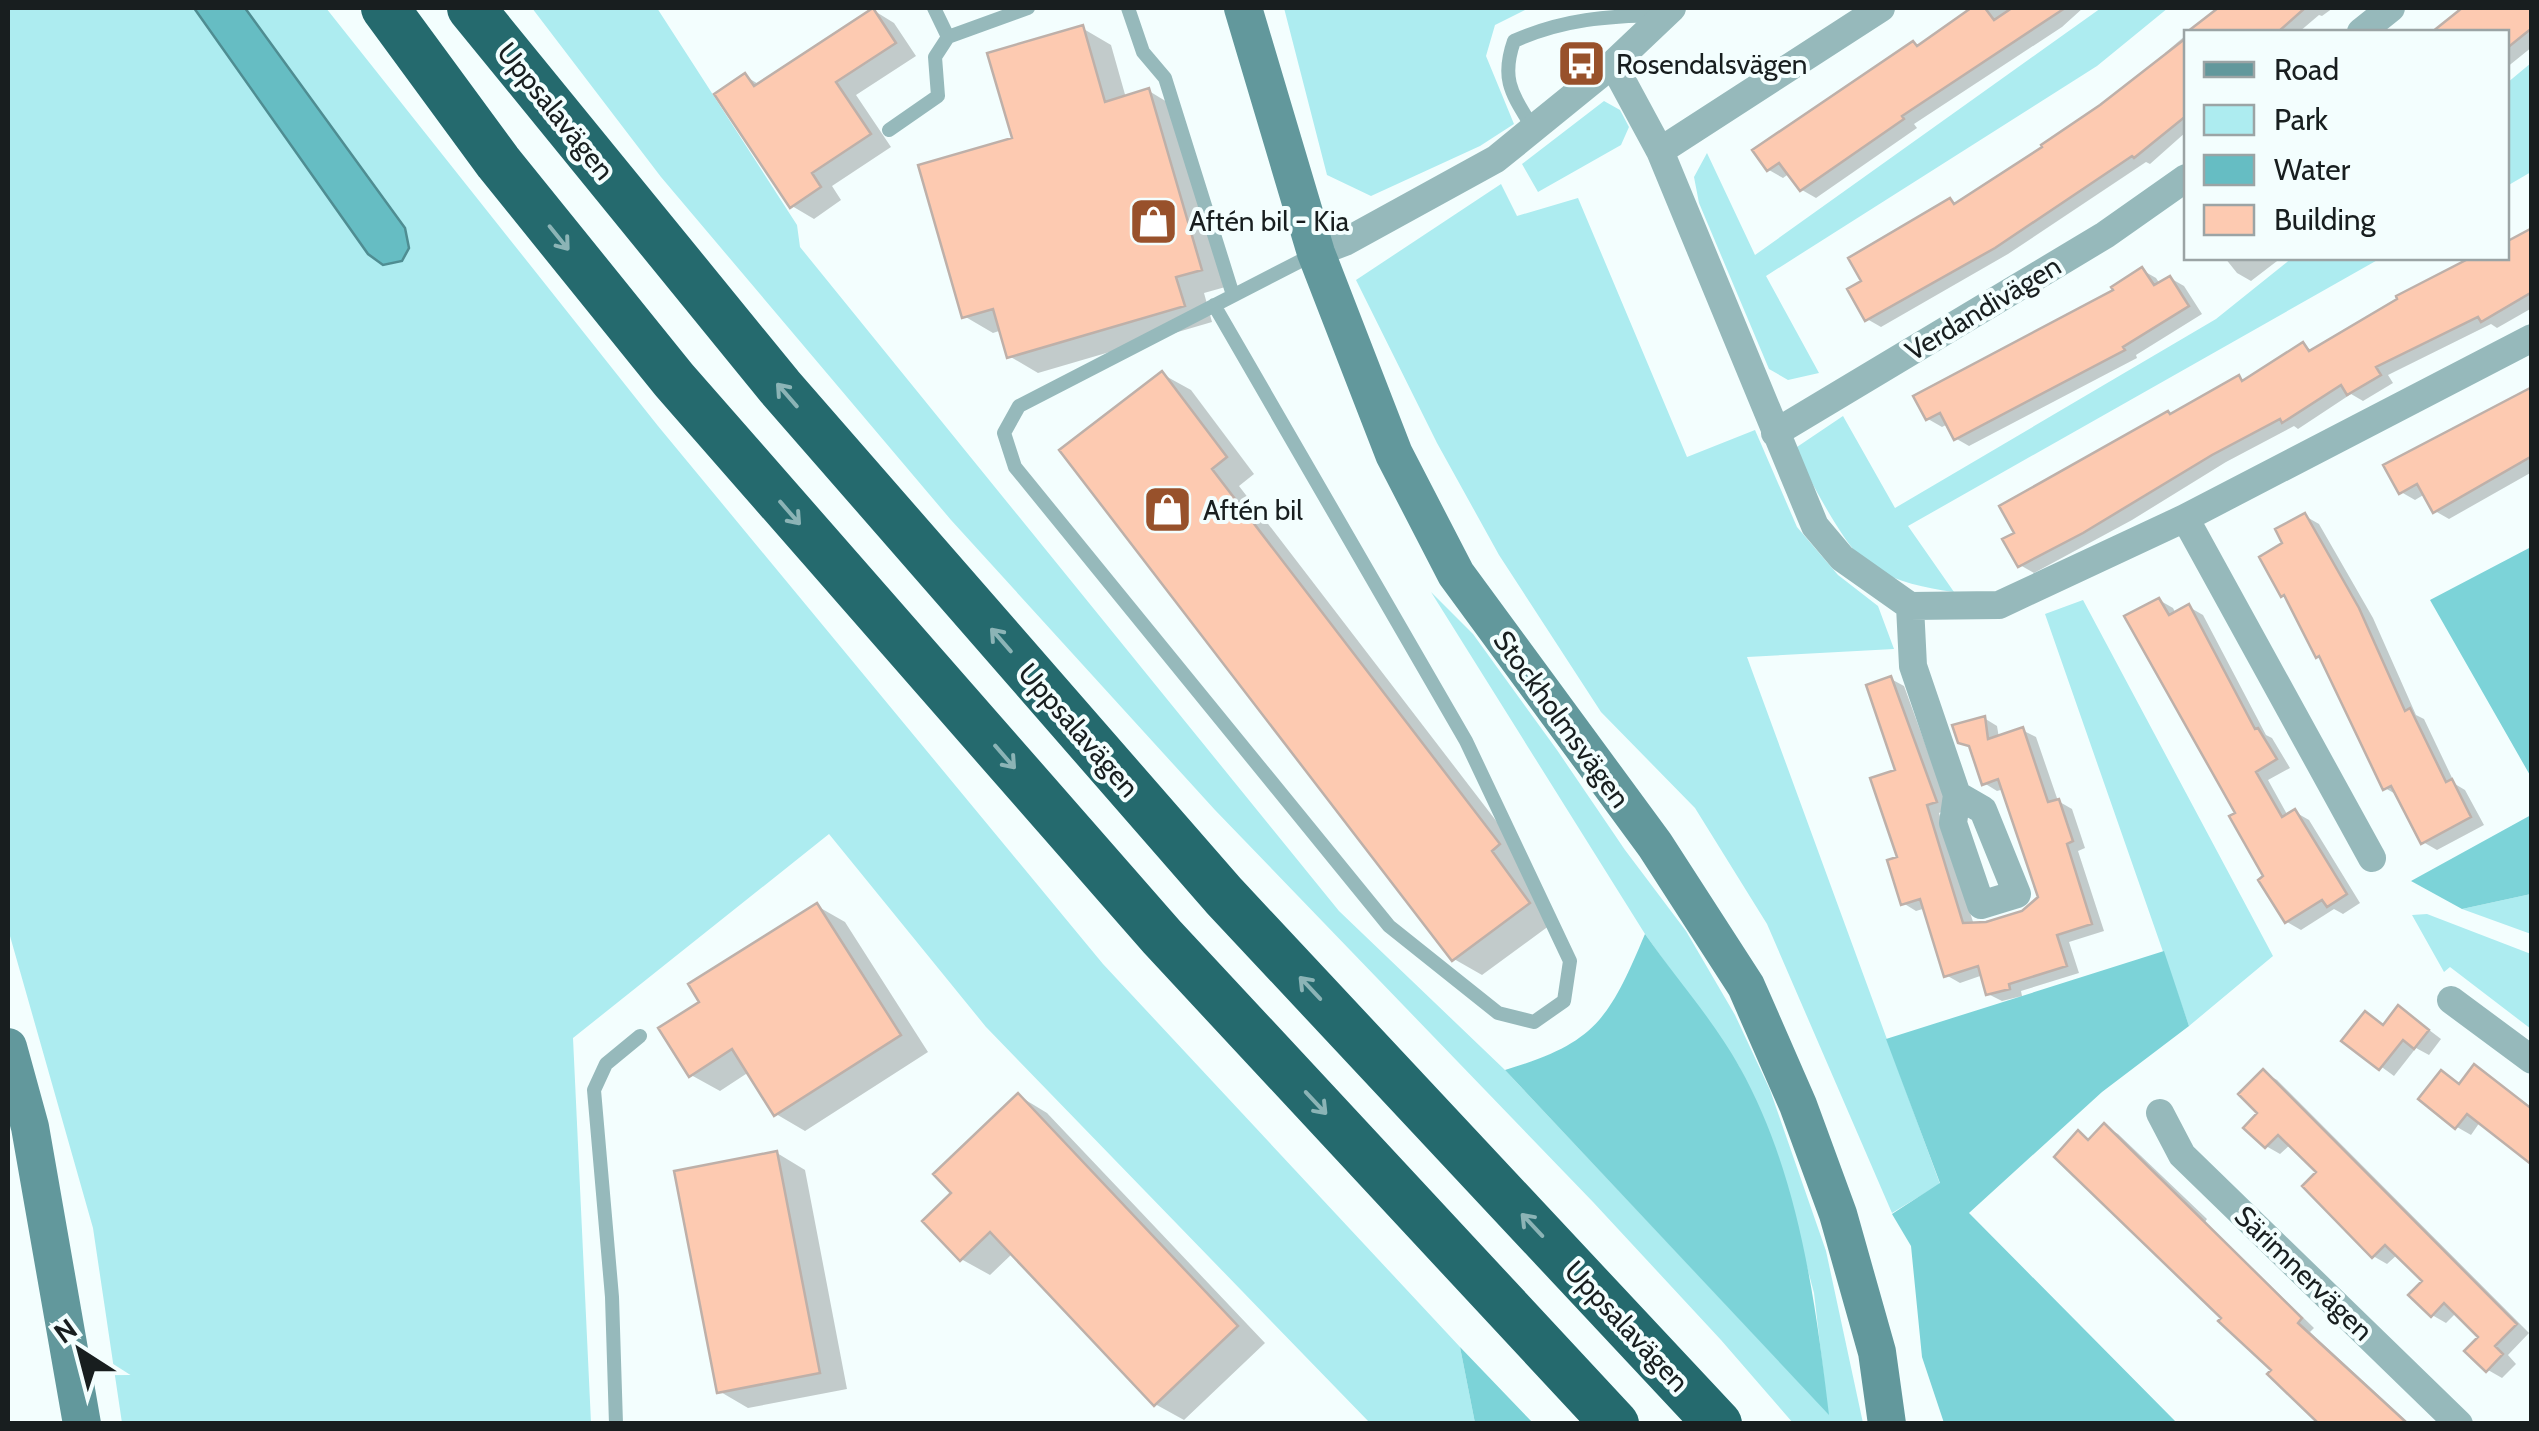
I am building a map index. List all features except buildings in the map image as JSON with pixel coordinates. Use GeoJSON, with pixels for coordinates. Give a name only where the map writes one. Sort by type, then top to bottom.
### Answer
{"type":"FeatureCollection","features":[{"type":"Feature","properties":{"kind":"highway"},"geometry":{"type":"LineString","coordinates":[[365,8],[498,162],[674,380],[1162,937],[1615,1424]]}},
{"type":"Feature","properties":{"kind":"highway"},"geometry":{"type":"LineString","coordinates":[[386,8],[498,162]]}},
{"type":"Feature","properties":{"kind":"highway","name":"Uppsalavägen"},"geometry":{"type":"LineString","coordinates":[[472,8],[780,386],[1198,866],[1718,1424]]}},
{"type":"Feature","properties":{"kind":"main road","name":"Stockholmsvägen"},"geometry":{"type":"LineString","coordinates":[[1243,8],[1316,253],[1394,454],[1456,574],[1655,846],[1746,986],[1798,1105],[1838,1214],[1878,1352],[1888,1424]]}},
{"type":"Feature","properties":{"kind":"main road"},"geometry":{"type":"LineString","coordinates":[[8,1048],[30,1127],[82,1424]]}},
{"type":"Feature","properties":{"kind":"street"},"geometry":{"type":"LineString","coordinates":[[1660,151],[1880,8]]}},
{"type":"Feature","properties":{"kind":"street"},"geometry":{"type":"LineString","coordinates":[[2364,30],[2391,8]]}},
{"type":"Feature","properties":{"kind":"street"},"geometry":{"type":"LineString","coordinates":[[1316,253],[1346,242],[1496,159],[1612,64],[1669,11]]}},
{"type":"Feature","properties":{"kind":"street"},"geometry":{"type":"LineString","coordinates":[[1612,64],[1660,151],[1814,526],[1842,558],[1910,606],[2000,604],[2185,518],[2532,338]]}},
{"type":"Feature","properties":{"kind":"street","name":"Verdandivägen"},"geometry":{"type":"LineString","coordinates":[[1775,433],[2105,235],[2184,179]]}},
{"type":"Feature","properties":{"kind":"street"},"geometry":{"type":"LineString","coordinates":[[2185,518],[2372,858]]}},
{"type":"Feature","properties":{"kind":"street"},"geometry":{"type":"LineString","coordinates":[[1910,606],[1913,666],[1957,795]]}},
{"type":"Feature","properties":{"kind":"street"},"geometry":{"type":"LineString","coordinates":[[2451,1000],[2532,1060]]}},
{"type":"Feature","properties":{"kind":"street","name":"Särimnervägen"},"geometry":{"type":"LineString","coordinates":[[2160,1113],[2182,1155],[2459,1424]]}},
{"type":"Feature","properties":{"kind":"lane"},"geometry":{"type":"LineString","coordinates":[[934,8],[948,36]]}},
{"type":"Feature","properties":{"kind":"lane"},"geometry":{"type":"LineString","coordinates":[[889,130],[938,96],[935,58],[948,36],[1028,8]]}},
{"type":"Feature","properties":{"kind":"lane"},"geometry":{"type":"LineString","coordinates":[[1128,8],[1143,52],[1165,78],[1233,295]]}},
{"type":"Feature","properties":{"kind":"lane"},"geometry":{"type":"LineString","coordinates":[[1534,130],[1514,98],[1505,66],[1514,40],[1547,26],[1598,16],[1669,11]]}},
{"type":"Feature","properties":{"kind":"lane"},"geometry":{"type":"LineString","coordinates":[[1214,305],[1466,742],[1570,961],[1564,1002],[1534,1022],[1498,1013],[1389,926],[1015,467],[1004,433],[1019,406],[1233,295],[1316,253]]}},
{"type":"Feature","properties":{"kind":"lane"},"geometry":{"type":"LineString","coordinates":[[616,1424],[612,1297],[594,1090],[606,1064],[640,1036]]}},
{"type":"Feature","properties":{"kind":"green space"},"geometry":{"type":"Polygon","coordinates":[[[8,8],[326,8],[658,426],[1103,964],[1460,1347],[1475,1423],[1370,1423],[986,1027],[829,834],[573,1038],[591,1423],[122,1423],[93,1228],[8,929],[8,8]]]}},
{"type":"Feature","properties":{"kind":"green space"},"geometry":{"type":"Polygon","coordinates":[[[532,8],[657,8],[797,225],[800,247],[1339,911],[1505,1070],[1828,1413],[1814,1293],[1777,1154],[1739,1066],[1645,934],[1431,592],[1473,634],[1686,931],[1735,1015],[1770,1090],[1826,1251],[1863,1423],[1793,1423],[1593,1202],[1215,810],[951,520],[661,177],[532,8]]]}},
{"type":"Feature","properties":{"kind":"green space"},"geometry":{"type":"Polygon","coordinates":[[[1284,8],[1529,8],[1495,25],[1486,56],[1514,124],[1480,146],[1371,196],[1327,175],[1284,8]]]}},
{"type":"Feature","properties":{"kind":"green space"},"geometry":{"type":"Polygon","coordinates":[[[2101,8],[2168,8],[2097,66],[1766,276],[1819,373],[1788,380],[1769,369],[1699,203],[1694,177],[1707,153],[1755,255],[2101,8]]]}},
{"type":"Feature","properties":{"kind":"green space"},"geometry":{"type":"Polygon","coordinates":[[[2531,63],[2531,172],[2509,185],[2509,81],[2531,63]]]}},
{"type":"Feature","properties":{"kind":"green space"},"geometry":{"type":"Polygon","coordinates":[[[1604,101],[1620,110],[1629,127],[1621,145],[1538,192],[1522,164],[1604,101]]]}},
{"type":"Feature","properties":{"kind":"green space"},"geometry":{"type":"Polygon","coordinates":[[[1501,184],[1517,216],[1578,198],[1687,457],[1755,430],[1797,527],[1838,575],[1878,606],[1894,649],[1747,657],[1940,1184],[1892,1213],[1767,924],[1695,808],[1601,712],[1499,555],[1437,443],[1356,280],[1501,184]]]}},
{"type":"Feature","properties":{"kind":"green space"},"geometry":{"type":"Polygon","coordinates":[[[2290,260],[2377,260],[1908,526],[1954,592],[1901,580],[1862,559],[1829,513],[1794,449],[1843,416],[1895,508],[2216,319],[2290,260]]]}},
{"type":"Feature","properties":{"kind":"green space"},"geometry":{"type":"Polygon","coordinates":[[[2083,600],[2273,956],[2189,1026],[2045,614],[2083,600]]]}},
{"type":"Feature","properties":{"kind":"green space"},"geometry":{"type":"Polygon","coordinates":[[[2531,894],[2531,934],[2462,909],[2531,894]]]}},
{"type":"Feature","properties":{"kind":"green space"},"geometry":{"type":"Polygon","coordinates":[[[2427,914],[2531,954],[2531,1029],[2450,967],[2444,972],[2412,915],[2427,914]]]}},
{"type":"Feature","properties":{"kind":"shaded area"},"geometry":{"type":"Polygon","coordinates":[[[2531,547],[2531,777],[2430,600],[2531,547]]]}},
{"type":"Feature","properties":{"kind":"shaded area"},"geometry":{"type":"Polygon","coordinates":[[[2531,815],[2531,894],[2462,909],[2411,881],[2531,815]]]}},
{"type":"Feature","properties":{"kind":"shaded area"},"geometry":{"type":"Polygon","coordinates":[[[1645,934],[1729,1049],[1776,1148],[1810,1280],[1829,1415],[1505,1070],[1560,1049],[1596,1024],[1621,987],[1645,934]]]}},
{"type":"Feature","properties":{"kind":"shaded area"},"geometry":{"type":"Polygon","coordinates":[[[2164,951],[2189,1026],[2102,1092],[1969,1213],[2177,1423],[1944,1423],[1922,1357],[1911,1246],[1892,1214],[1940,1183],[1886,1039],[2164,951]]]}},
{"type":"Feature","properties":{"kind":"shaded area"},"geometry":{"type":"Polygon","coordinates":[[[1460,1347],[1533,1423],[1475,1423],[1460,1347]]]}},
{"type":"Feature","properties":{"kind":"water"},"geometry":{"type":"Polygon","coordinates":[[[194,8],[245,8],[405,228],[409,248],[402,261],[383,265],[368,254],[194,8]]]}},
{"type":"Feature","properties":{"kind":"place","name":"Rosendalsvägen"},"geometry":{"type":"Point","coordinates":[1581,64]}},
{"type":"Feature","properties":{"kind":"place","name":"Aftén bil - Kia"},"geometry":{"type":"Point","coordinates":[1154,221]}},
{"type":"Feature","properties":{"kind":"place","name":"Aftén bil"},"geometry":{"type":"Point","coordinates":[1168,510]}}]}
